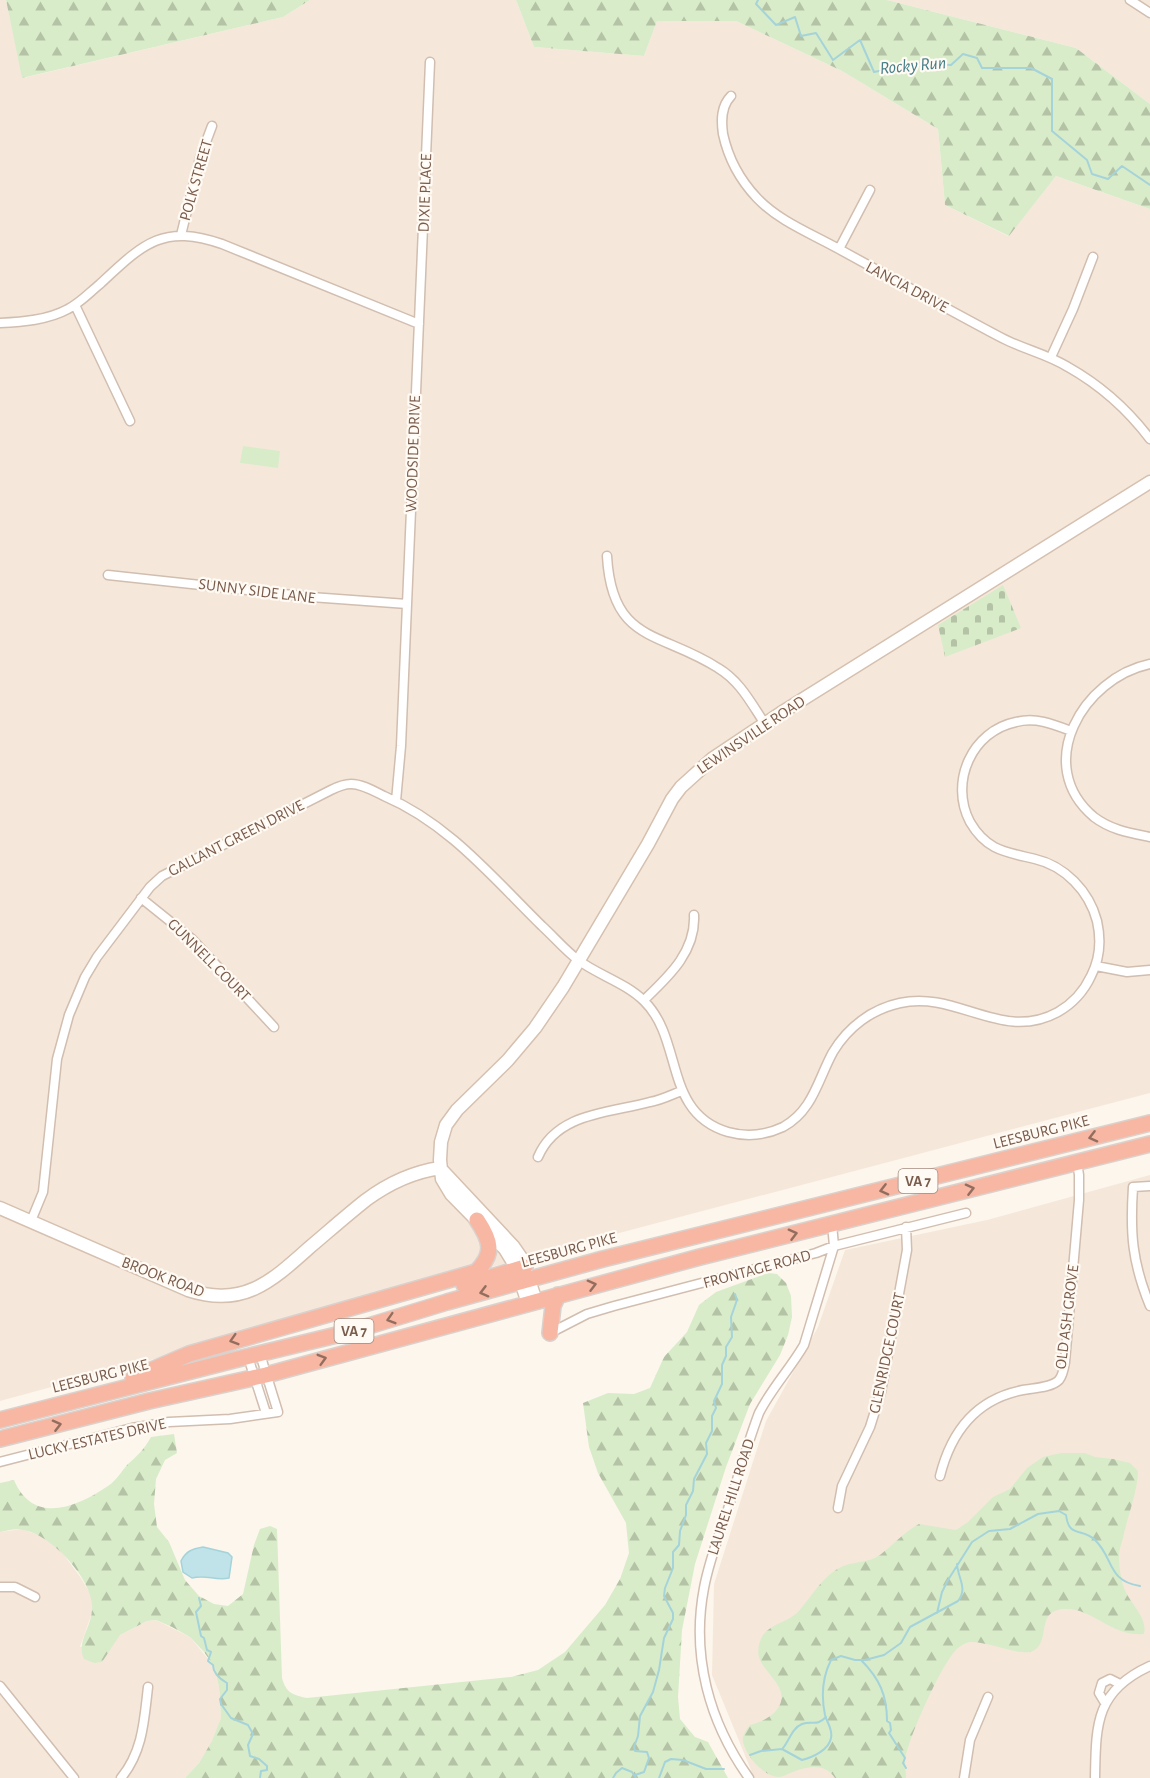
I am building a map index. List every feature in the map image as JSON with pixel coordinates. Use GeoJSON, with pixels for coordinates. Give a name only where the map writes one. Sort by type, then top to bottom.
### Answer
{"type":"FeatureCollection","features":[{"type":"Feature","properties":{"kind":"highway","name":"LEESBURG PIKE"},"geometry":{"type":"LineString","coordinates":[[0,1420],[349,1332],[523,1274],[603,1259],[1150,1123]]}},
{"type":"Feature","properties":{"kind":"highway","name":"VA 7"},"geometry":{"type":"LineString","coordinates":[[260,1377],[558,1294],[1150,1144]]}},
{"type":"Feature","properties":{"kind":"highway"},"geometry":{"type":"LineString","coordinates":[[80,1399],[189,1354],[476,1272],[485,1263],[489,1251],[488,1240],[477,1220]]}},
{"type":"Feature","properties":{"kind":"highway"},"geometry":{"type":"LineString","coordinates":[[550,1333],[553,1306],[558,1294]]}},
{"type":"Feature","properties":{"kind":"highway"},"geometry":{"type":"LineString","coordinates":[[0,1439],[149,1401],[260,1377]]}},
{"type":"Feature","properties":{"kind":"main road","name":"LEWINSVILLE ROAD"},"geometry":{"type":"LineString","coordinates":[[523,1274],[505,1249],[447,1189],[440,1168],[441,1142],[451,1118],[508,1060],[528,1036],[579,961],[681,787],[712,759],[765,724],[1150,482]]}},
{"type":"Feature","properties":{"kind":"main road","name":"LEWINSVILLE ROAD"},"geometry":{"type":"LineString","coordinates":[[440,1168],[502,1233],[522,1259],[523,1274],[532,1302]]}},
{"type":"Feature","properties":{"kind":"main road","name":"BROOK ROAD"},"geometry":{"type":"LineString","coordinates":[[0,1208],[188,1290],[214,1296],[234,1296],[270,1282],[375,1193],[415,1173],[440,1168]]}},
{"type":"Feature","properties":{"kind":"street"},"geometry":{"type":"LineString","coordinates":[[1130,0],[1150,13]]}},
{"type":"Feature","properties":{"kind":"street","name":"DIXIE PLACE"},"geometry":{"type":"LineString","coordinates":[[419,324],[430,62]]}},
{"type":"Feature","properties":{"kind":"street","name":"LANCIA DRIVE"},"geometry":{"type":"LineString","coordinates":[[731,96],[723,109],[723,130],[730,158],[756,197],[780,217],[1002,338],[1051,357],[1071,368],[1112,398],[1138,423],[1150,439]]}},
{"type":"Feature","properties":{"kind":"street","name":"POLK STREET"},"geometry":{"type":"LineString","coordinates":[[181,235],[200,158],[212,126]]}},
{"type":"Feature","properties":{"kind":"street"},"geometry":{"type":"LineString","coordinates":[[839,249],[870,190]]}},
{"type":"Feature","properties":{"kind":"street"},"geometry":{"type":"LineString","coordinates":[[0,323],[40,318],[65,311],[75,305],[138,250],[156,241],[181,235],[195,236],[222,244],[419,324]]}},
{"type":"Feature","properties":{"kind":"street"},"geometry":{"type":"LineString","coordinates":[[1051,357],[1094,257]]}},
{"type":"Feature","properties":{"kind":"street"},"geometry":{"type":"LineString","coordinates":[[75,305],[130,421]]}},
{"type":"Feature","properties":{"kind":"street","name":"WOODSIDE DRIVE"},"geometry":{"type":"LineString","coordinates":[[396,801],[401,746],[419,324]]}},
{"type":"Feature","properties":{"kind":"street"},"geometry":{"type":"LineString","coordinates":[[607,556],[613,595],[632,623],[651,636],[705,661],[729,676],[748,697],[765,724]]}},
{"type":"Feature","properties":{"kind":"street","name":"SUNNY SIDE LANE"},"geometry":{"type":"LineString","coordinates":[[108,575],[311,597],[407,604]]}},
{"type":"Feature","properties":{"kind":"street"},"geometry":{"type":"LineString","coordinates":[[1150,664],[1130,669],[1105,684],[1087,702],[1071,731],[1067,766],[1072,787],[1086,809],[1105,824],[1125,832],[1150,837]]}},
{"type":"Feature","properties":{"kind":"street"},"geometry":{"type":"LineString","coordinates":[[396,801],[425,817],[447,833],[579,961],[644,1000],[654,1012],[665,1033],[681,1091],[693,1110],[711,1125],[744,1135],[770,1132],[789,1123],[804,1110],[842,1039],[861,1020],[878,1011],[896,1004],[924,1000],[952,1005],[1005,1022],[1030,1022],[1054,1014],[1075,999],[1090,979],[1099,952],[1098,927],[1091,904],[1068,875],[1034,858],[1010,854],[985,840],[971,822],[963,800],[962,788],[966,765],[977,745],[994,730],[1028,720],[1050,723],[1071,731]]}},
{"type":"Feature","properties":{"kind":"street","name":"GALLANT GREEN DRIVE"},"geometry":{"type":"LineString","coordinates":[[31,1221],[43,1192],[57,1059],[69,1015],[85,977],[97,957],[150,887],[170,871],[339,786],[354,784],[396,801]]}},
{"type":"Feature","properties":{"kind":"street","name":"GUNNELL COURT"},"geometry":{"type":"LineString","coordinates":[[141,898],[192,939],[274,1027]]}},
{"type":"Feature","properties":{"kind":"street"},"geometry":{"type":"LineString","coordinates":[[644,1000],[670,974],[685,954],[692,934],[694,915]]}},
{"type":"Feature","properties":{"kind":"street"},"geometry":{"type":"LineString","coordinates":[[1096,966],[1126,972],[1150,970]]}},
{"type":"Feature","properties":{"kind":"street"},"geometry":{"type":"LineString","coordinates":[[538,1157],[547,1140],[578,1120],[607,1110],[650,1102],[681,1091]]}},
{"type":"Feature","properties":{"kind":"street","name":"OLD ASH GROVE"},"geometry":{"type":"LineString","coordinates":[[940,1476],[952,1439],[976,1412],[1009,1394],[1052,1384],[1061,1375],[1065,1362],[1079,1200],[1077,1162]]}},
{"type":"Feature","properties":{"kind":"street"},"geometry":{"type":"LineString","coordinates":[[1150,1186],[1133,1187],[1131,1218],[1136,1266],[1150,1306]]}},
{"type":"Feature","properties":{"kind":"street","name":"FRONTAGE ROAD"},"geometry":{"type":"LineString","coordinates":[[550,1333],[587,1314],[816,1253],[834,1246],[966,1213]]}},
{"type":"Feature","properties":{"kind":"street","name":"LAUREL HILL ROAD"},"geometry":{"type":"LineString","coordinates":[[749,1778],[727,1744],[706,1689],[700,1647],[700,1619],[704,1586],[757,1419],[772,1391],[804,1345],[834,1246],[832,1224]]}},
{"type":"Feature","properties":{"kind":"street","name":"GLENRIDGE COURT"},"geometry":{"type":"LineString","coordinates":[[838,1508],[842,1486],[870,1427],[881,1392],[907,1250],[906,1227]]}},
{"type":"Feature","properties":{"kind":"street","name":"LUCKY ESTATES DRIVE"},"geometry":{"type":"LineString","coordinates":[[254,1356],[266,1413]]}},
{"type":"Feature","properties":{"kind":"street","name":"LUCKY ESTATES DRIVE"},"geometry":{"type":"LineString","coordinates":[[0,1462],[132,1428],[169,1422],[230,1419],[278,1412],[260,1377]]}},
{"type":"Feature","properties":{"kind":"street"},"geometry":{"type":"LineString","coordinates":[[0,1587],[15,1587],[35,1597]]}},
{"type":"Feature","properties":{"kind":"street"},"geometry":{"type":"LineString","coordinates":[[1095,1778],[1096,1740],[1105,1703],[1120,1684],[1133,1674],[1150,1666]]}},
{"type":"Feature","properties":{"kind":"street"},"geometry":{"type":"LineString","coordinates":[[1105,1703],[1099,1693],[1102,1683],[1110,1679],[1120,1684]]}},
{"type":"Feature","properties":{"kind":"street"},"geometry":{"type":"LineString","coordinates":[[0,1686],[74,1778]]}},
{"type":"Feature","properties":{"kind":"street"},"geometry":{"type":"LineString","coordinates":[[121,1778],[140,1745],[148,1687]]}},
{"type":"Feature","properties":{"kind":"street"},"geometry":{"type":"LineString","coordinates":[[964,1778],[970,1740],[988,1697]]}},
{"type":"Feature","properties":{"kind":"shaded area"},"geometry":{"type":"Polygon","coordinates":[[[0,0],[6,0],[23,78],[283,17],[310,0],[516,0],[534,47],[644,56],[657,21],[736,21],[842,71],[938,129],[945,205],[1008,236],[1056,176],[1150,209],[1150,1093],[521,1259],[0,1401],[0,0]]]}},
{"type":"Feature","properties":{"kind":"shaded area"},"geometry":{"type":"Polygon","coordinates":[[[887,0],[1150,0],[1150,104],[1076,48],[887,0]]]}},
{"type":"Feature","properties":{"kind":"shaded area"},"geometry":{"type":"Polygon","coordinates":[[[1150,1175],[1150,1778],[745,1778],[753,1775],[712,1675],[714,1584],[766,1421],[818,1327],[845,1250],[987,1220],[1150,1175]]]}},
{"type":"Feature","properties":{"kind":"shaded area"},"geometry":{"type":"Polygon","coordinates":[[[22,1529],[52,1543],[64,1555],[91,1595],[93,1610],[80,1647],[120,1635],[147,1621],[156,1620],[190,1637],[214,1666],[219,1687],[221,1718],[213,1741],[199,1763],[185,1778],[0,1778],[0,1532],[22,1529]]]}},
{"type":"Feature","properties":{"kind":"green space"},"geometry":{"type":"Polygon","coordinates":[[[6,0],[310,0],[283,17],[22,78],[6,0]]]}},
{"type":"Feature","properties":{"kind":"green space"},"geometry":{"type":"Polygon","coordinates":[[[516,0],[887,0],[1076,48],[1150,104],[1150,209],[1056,176],[1009,236],[945,205],[938,129],[842,71],[736,21],[657,21],[644,56],[534,47],[516,0]]]}},
{"type":"Feature","properties":{"kind":"green space"},"geometry":{"type":"Polygon","coordinates":[[[243,446],[280,451],[278,468],[240,463],[243,446]]]}},
{"type":"Feature","properties":{"kind":"green space"},"geometry":{"type":"Polygon","coordinates":[[[1003,585],[1021,628],[945,657],[938,625],[1003,585]]]}},
{"type":"Feature","properties":{"kind":"green space"},"geometry":{"type":"Polygon","coordinates":[[[768,1273],[777,1274],[786,1283],[791,1296],[792,1317],[788,1335],[780,1355],[750,1404],[726,1467],[695,1564],[682,1630],[678,1697],[680,1719],[695,1737],[708,1742],[728,1778],[185,1778],[199,1763],[212,1741],[221,1718],[219,1687],[214,1666],[204,1652],[190,1637],[156,1620],[147,1621],[120,1635],[102,1662],[94,1663],[84,1659],[82,1647],[92,1610],[91,1598],[79,1573],[58,1549],[34,1533],[17,1529],[0,1532],[0,1483],[14,1480],[22,1494],[32,1503],[44,1507],[69,1506],[96,1494],[111,1484],[151,1437],[174,1434],[177,1453],[165,1460],[156,1479],[154,1504],[157,1527],[169,1542],[185,1580],[199,1596],[214,1604],[228,1606],[243,1594],[260,1529],[270,1526],[277,1529],[282,1678],[291,1693],[307,1698],[511,1677],[538,1670],[565,1652],[605,1605],[620,1579],[629,1553],[626,1523],[598,1473],[589,1447],[583,1403],[608,1393],[634,1394],[650,1388],[664,1357],[687,1332],[699,1305],[716,1292],[768,1273]]]}},
{"type":"Feature","properties":{"kind":"green space"},"geometry":{"type":"Polygon","coordinates":[[[1061,1453],[1085,1453],[1095,1457],[1113,1459],[1130,1463],[1138,1471],[1119,1560],[1124,1588],[1141,1616],[1145,1628],[1144,1634],[1122,1631],[1085,1613],[1066,1609],[1056,1610],[1050,1614],[1042,1641],[1033,1651],[1021,1652],[977,1642],[962,1645],[955,1651],[942,1671],[920,1717],[906,1755],[906,1778],[835,1778],[826,1770],[816,1767],[804,1768],[779,1777],[767,1774],[756,1765],[745,1748],[744,1735],[750,1725],[774,1713],[782,1697],[777,1683],[758,1655],[760,1640],[766,1631],[797,1613],[834,1571],[846,1565],[876,1558],[919,1524],[956,1530],[968,1522],[993,1497],[1010,1489],[1027,1468],[1043,1457],[1061,1453]]]}},
{"type":"Feature","properties":{"kind":"water"},"geometry":{"type":"Polygon","coordinates":[[[203,1547],[228,1553],[232,1557],[229,1578],[192,1578],[183,1572],[181,1561],[185,1555],[203,1547]]]}},
{"type":"Feature","properties":{"kind":"waterway","name":"Rocky Run"},"geometry":{"type":"LineString","coordinates":[[758,0],[756,4],[776,25],[795,17],[801,36],[816,33],[833,60],[860,40],[874,72],[919,63],[951,65],[963,54],[977,58],[982,68],[1031,68],[1052,79],[1052,131],[1087,160],[1092,174],[1108,179],[1122,166],[1150,185]]}},
{"type":"Feature","properties":{"kind":"waterway"},"geometry":{"type":"LineString","coordinates":[[635,1775],[644,1772],[649,1758],[647,1752],[635,1751],[634,1747],[638,1736],[640,1716],[653,1692],[664,1638],[673,1619],[673,1613],[664,1596],[665,1588],[673,1568],[673,1552],[679,1545],[680,1531],[686,1515],[686,1505],[693,1491],[694,1479],[707,1454],[706,1443],[712,1431],[712,1416],[716,1408],[714,1401],[722,1384],[722,1365],[726,1356],[726,1347],[732,1337],[731,1317],[737,1300],[735,1294]]}},
{"type":"Feature","properties":{"kind":"waterway"},"geometry":{"type":"LineString","coordinates":[[937,1613],[942,1592],[972,1542],[989,1531],[1010,1529],[1038,1514],[1059,1511],[1066,1515],[1073,1530],[1095,1540],[1116,1574],[1129,1583],[1140,1586]]}},
{"type":"Feature","properties":{"kind":"waterway"},"geometry":{"type":"LineString","coordinates":[[750,1755],[761,1751],[782,1749],[802,1760],[824,1749],[830,1742],[831,1735],[823,1701],[824,1680],[831,1660],[841,1656],[865,1660],[884,1655],[901,1643],[910,1627],[958,1601],[962,1588],[957,1564]]}},
{"type":"Feature","properties":{"kind":"waterway"},"geometry":{"type":"LineString","coordinates":[[199,1598],[201,1606],[196,1612],[201,1636],[204,1638],[207,1650],[211,1652],[208,1661],[213,1665],[217,1676],[227,1683],[227,1690],[220,1699],[221,1704],[231,1718],[248,1725],[253,1734],[248,1745],[250,1756],[259,1759],[267,1766],[267,1770],[261,1771],[260,1778]]}},
{"type":"Feature","properties":{"kind":"waterway"},"geometry":{"type":"LineString","coordinates":[[861,1660],[881,1688],[886,1704],[887,1721],[890,1723],[889,1733],[905,1758],[903,1763],[906,1768]]}},
{"type":"Feature","properties":{"kind":"waterway"},"geometry":{"type":"LineString","coordinates":[[783,1748],[799,1726],[806,1723],[817,1723],[826,1717]]}},
{"type":"Feature","properties":{"kind":"waterway"},"geometry":{"type":"LineString","coordinates":[[659,1778],[665,1762],[671,1759],[683,1760],[706,1769],[724,1769]]}},
{"type":"Feature","properties":{"kind":"waterway"},"geometry":{"type":"LineString","coordinates":[[613,1778],[622,1768],[632,1772],[636,1778]]}}]}
